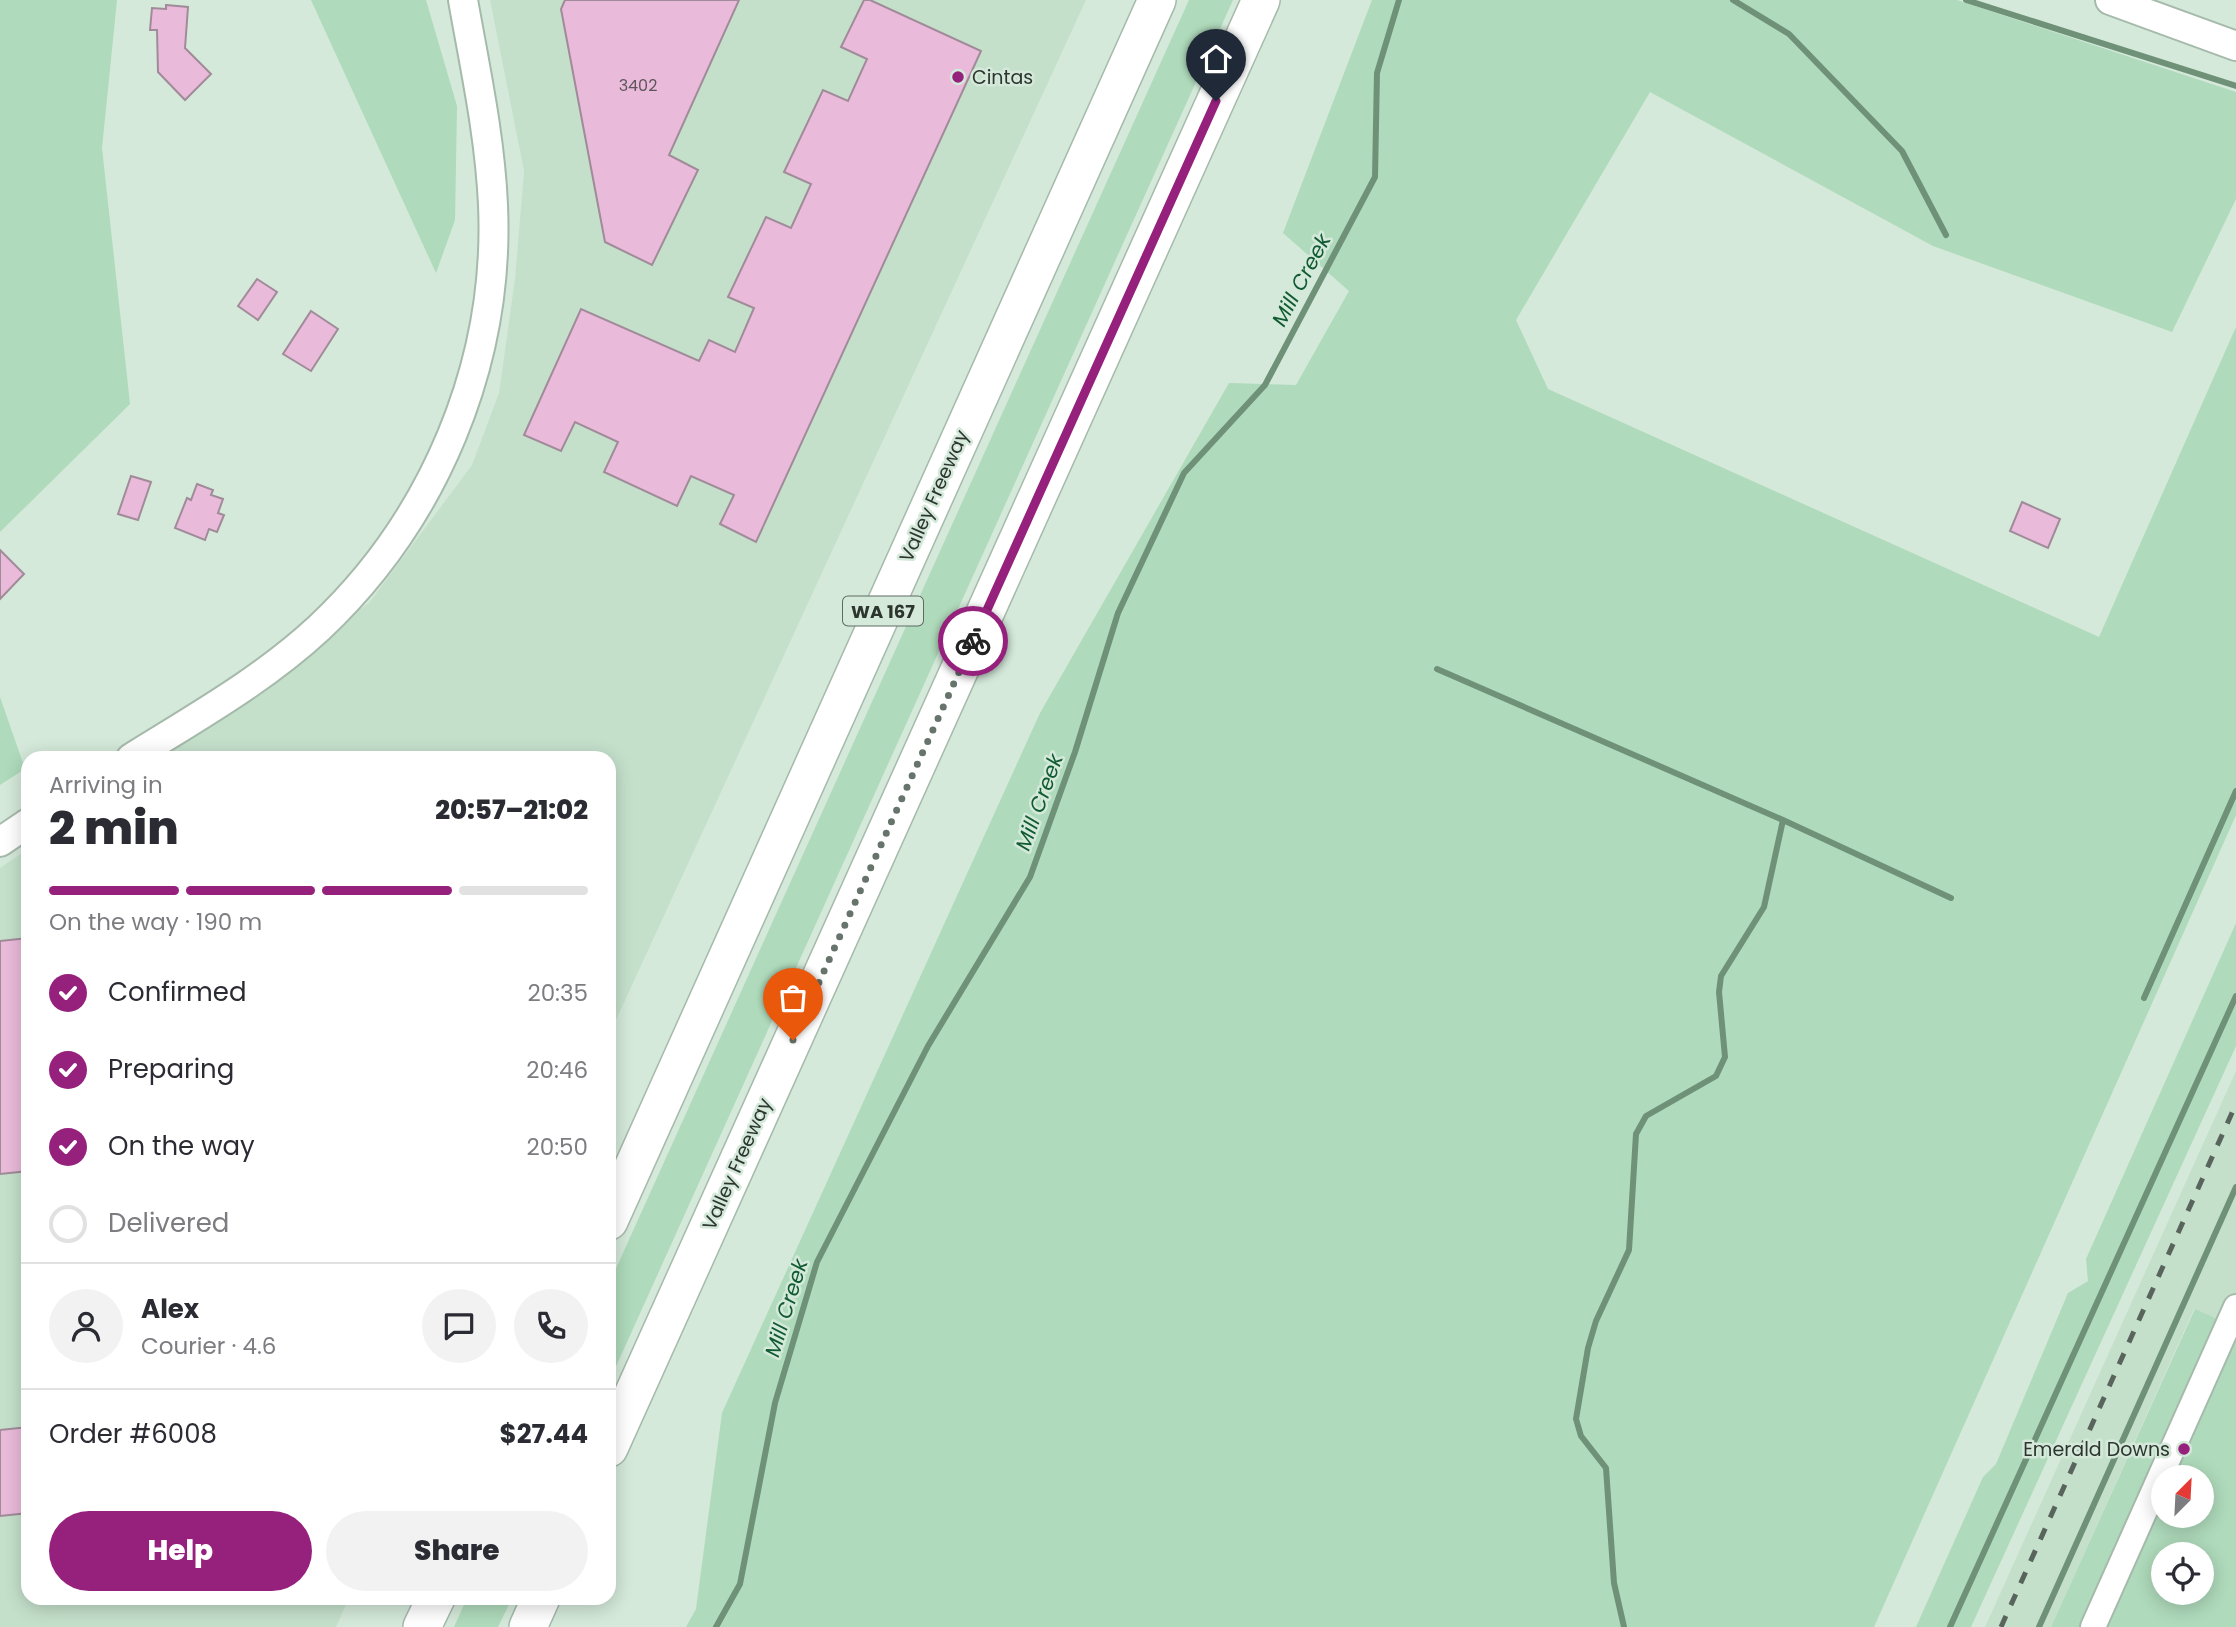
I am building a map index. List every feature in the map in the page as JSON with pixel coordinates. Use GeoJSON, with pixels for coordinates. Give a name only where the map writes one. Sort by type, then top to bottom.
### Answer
{"type":"FeatureCollection","features":[{"type":"Feature","properties":{"kind":"highway","name":"Valley Freeway"},"geometry":{"type":"LineString","coordinates":[[616,1206],[1157,0]]}},
{"type":"Feature","properties":{"kind":"highway","name":"Valley Freeway"},"geometry":{"type":"LineString","coordinates":[[616,1432],[1261,0]]}},
{"type":"Feature","properties":{"kind":"highway"},"geometry":{"type":"LineString","coordinates":[[422,1627],[433,1605]]}},
{"type":"Feature","properties":{"kind":"highway"},"geometry":{"type":"LineString","coordinates":[[528,1627],[538,1605]]}},
{"type":"Feature","properties":{"kind":"main road"},"geometry":{"type":"LineString","coordinates":[[142,751],[244,687],[318,629],[355,591],[394,542],[438,469],[473,374],[484,330],[492,263],[490,164],[463,0]]}},
{"type":"Feature","properties":{"kind":"main road"},"geometry":{"type":"LineString","coordinates":[[2110,0],[2236,46]]}},
{"type":"Feature","properties":{"kind":"main road"},"geometry":{"type":"LineString","coordinates":[[0,842],[21,828]]}},
{"type":"Feature","properties":{"kind":"street"},"geometry":{"type":"LineString","coordinates":[[2093,1627],[2236,1307]]}},
{"type":"Feature","properties":{"kind":"shaded area"},"geometry":{"type":"Polygon","coordinates":[[[0,0],[117,0],[102,148],[130,404],[0,532],[0,0]]]}},
{"type":"Feature","properties":{"kind":"shaded area"},"geometry":{"type":"Polygon","coordinates":[[[311,0],[426,0],[457,106],[455,220],[436,273],[311,0]]]}},
{"type":"Feature","properties":{"kind":"shaded area"},"geometry":{"type":"Polygon","coordinates":[[[490,0],[1086,0],[616,1020],[616,751],[164,751],[369,603],[472,465],[499,393],[515,279],[524,171],[490,0]]]}},
{"type":"Feature","properties":{"kind":"shaded area"},"geometry":{"type":"Polygon","coordinates":[[[1189,0],[1233,0],[616,1366],[616,1269],[1189,0]]]}},
{"type":"Feature","properties":{"kind":"shaded area"},"geometry":{"type":"Polygon","coordinates":[[[1372,0],[1957,0],[2236,92],[2236,199],[2172,332],[1933,246],[1650,92],[1516,320],[1548,389],[2099,637],[2236,327],[2236,815],[1874,1627],[686,1627],[696,1609],[722,1413],[1040,713],[1229,383],[1296,385],[1349,291],[1283,233],[1372,0]]]}},
{"type":"Feature","properties":{"kind":"shaded area"},"geometry":{"type":"Polygon","coordinates":[[[0,697],[21,757],[21,772],[0,785],[0,697]]]}},
{"type":"Feature","properties":{"kind":"shaded area"},"geometry":{"type":"Polygon","coordinates":[[[21,854],[21,1605],[346,1605],[336,1627],[0,1627],[0,868],[21,854]]]}},
{"type":"Feature","properties":{"kind":"shaded area"},"geometry":{"type":"Polygon","coordinates":[[[2236,923],[2236,1046],[1971,1627],[1916,1627],[1983,1477],[1996,1464],[2068,1293],[2088,1281],[2086,1259],[2236,923]]]}},
{"type":"Feature","properties":{"kind":"shaded area"},"geometry":{"type":"Polygon","coordinates":[[[2236,1071],[2236,1327],[2194,1309],[2051,1627],[1985,1627],[2236,1071]]]}},
{"type":"Feature","properties":{"kind":"shaded area","name":"Emerald Downs"},"geometry":{"type":"Polygon","coordinates":[[[2195,1309],[2236,1327],[2236,1627],[2051,1627],[2195,1309]]]}},
{"type":"Feature","properties":{"kind":"shaded area"},"geometry":{"type":"Polygon","coordinates":[[[464,1605],[509,1605],[498,1627],[454,1627],[464,1605]]]}},
{"type":"Feature","properties":{"kind":"building"},"geometry":{"type":"Polygon","coordinates":[[[565,0],[739,0],[669,155],[698,170],[652,265],[605,242],[561,9],[565,0]]]}},
{"type":"Feature","properties":{"kind":"building"},"geometry":{"type":"Polygon","coordinates":[[[864,0],[870,0],[981,51],[756,542],[720,524],[734,495],[691,476],[677,506],[604,472],[618,442],[575,422],[561,451],[524,435],[581,309],[699,361],[709,340],[735,352],[754,308],[728,297],[766,217],[791,228],[811,184],[784,172],[823,90],[848,101],[867,59],[841,47],[864,0]]]}},
{"type":"Feature","properties":{"kind":"building"},"geometry":{"type":"Polygon","coordinates":[[[166,5],[188,7],[185,48],[211,74],[185,100],[158,72],[157,30],[150,30],[152,8],[166,9],[166,5]]]}},
{"type":"Feature","properties":{"kind":"building"},"geometry":{"type":"Polygon","coordinates":[[[257,279],[277,292],[258,320],[238,306],[257,279]]]}},
{"type":"Feature","properties":{"kind":"building"},"geometry":{"type":"Polygon","coordinates":[[[311,311],[338,329],[311,371],[283,354],[311,311]]]}},
{"type":"Feature","properties":{"kind":"building"},"geometry":{"type":"Polygon","coordinates":[[[131,476],[151,482],[138,520],[118,514],[131,476]]]}},
{"type":"Feature","properties":{"kind":"building"},"geometry":{"type":"Polygon","coordinates":[[[197,484],[213,490],[211,495],[223,499],[218,513],[224,515],[217,532],[209,529],[205,540],[175,528],[187,498],[191,500],[197,484]]]}},
{"type":"Feature","properties":{"kind":"building"},"geometry":{"type":"Polygon","coordinates":[[[2022,502],[2060,519],[2048,548],[2010,531],[2022,502]]]}},
{"type":"Feature","properties":{"kind":"building"},"geometry":{"type":"Polygon","coordinates":[[[0,550],[24,574],[0,599],[0,550]]]}},
{"type":"Feature","properties":{"kind":"building"},"geometry":{"type":"Polygon","coordinates":[[[21,939],[21,1172],[0,1174],[0,941],[21,939]]]}},
{"type":"Feature","properties":{"kind":"building"},"geometry":{"type":"Polygon","coordinates":[[[21,1428],[21,1514],[0,1516],[0,1430],[21,1428]]]}},
{"type":"Feature","properties":{"kind":"waterway","name":"Mill Creek"},"geometry":{"type":"LineString","coordinates":[[716,1627],[740,1584],[775,1403],[817,1262],[928,1046],[1030,877],[1075,752],[1118,613],[1184,473],[1265,385],[1375,177],[1377,73],[1399,0]]}},
{"type":"Feature","properties":{"kind":"waterway"},"geometry":{"type":"LineString","coordinates":[[1733,0],[1789,34],[1902,151],[1946,235]]}},
{"type":"Feature","properties":{"kind":"waterway"},"geometry":{"type":"LineString","coordinates":[[1966,0],[2236,86]]}},
{"type":"Feature","properties":{"kind":"waterway"},"geometry":{"type":"LineString","coordinates":[[1437,669],[1783,820],[1951,898]]}},
{"type":"Feature","properties":{"kind":"waterway"},"geometry":{"type":"LineString","coordinates":[[2144,998],[2236,791]]}},
{"type":"Feature","properties":{"kind":"waterway"},"geometry":{"type":"LineString","coordinates":[[1624,1627],[1614,1583],[1606,1468],[1581,1436],[1576,1419],[1588,1348],[1596,1321],[1629,1250],[1636,1134],[1646,1116],[1716,1076],[1725,1057],[1719,992],[1721,976],[1764,907],[1783,820]]}},
{"type":"Feature","properties":{"kind":"waterway"},"geometry":{"type":"LineString","coordinates":[[1950,1627],[2236,996]]}},
{"type":"Feature","properties":{"kind":"waterway"},"geometry":{"type":"LineString","coordinates":[[2039,1627],[2236,1187]]}},
{"type":"Feature","properties":{"kind":"railway"},"geometry":{"type":"LineString","coordinates":[[2001,1627],[2236,1104]]}},
{"type":"Feature","properties":{"kind":"way so far"},"geometry":{"type":"LineString","coordinates":[[793,1040],[973,641]]}},
{"type":"Feature","properties":{"kind":"place","name":"Cintas"},"geometry":{"type":"Point","coordinates":[958,77]}},
{"type":"Feature","properties":{"kind":"place","name":"Emerald Downs"},"geometry":{"type":"Point","coordinates":[2184,1449]}},
{"type":"Feature","properties":{"kind":"route"},"geometry":{"type":"LineString","coordinates":[[973,641],[1216,101]]}}]}
